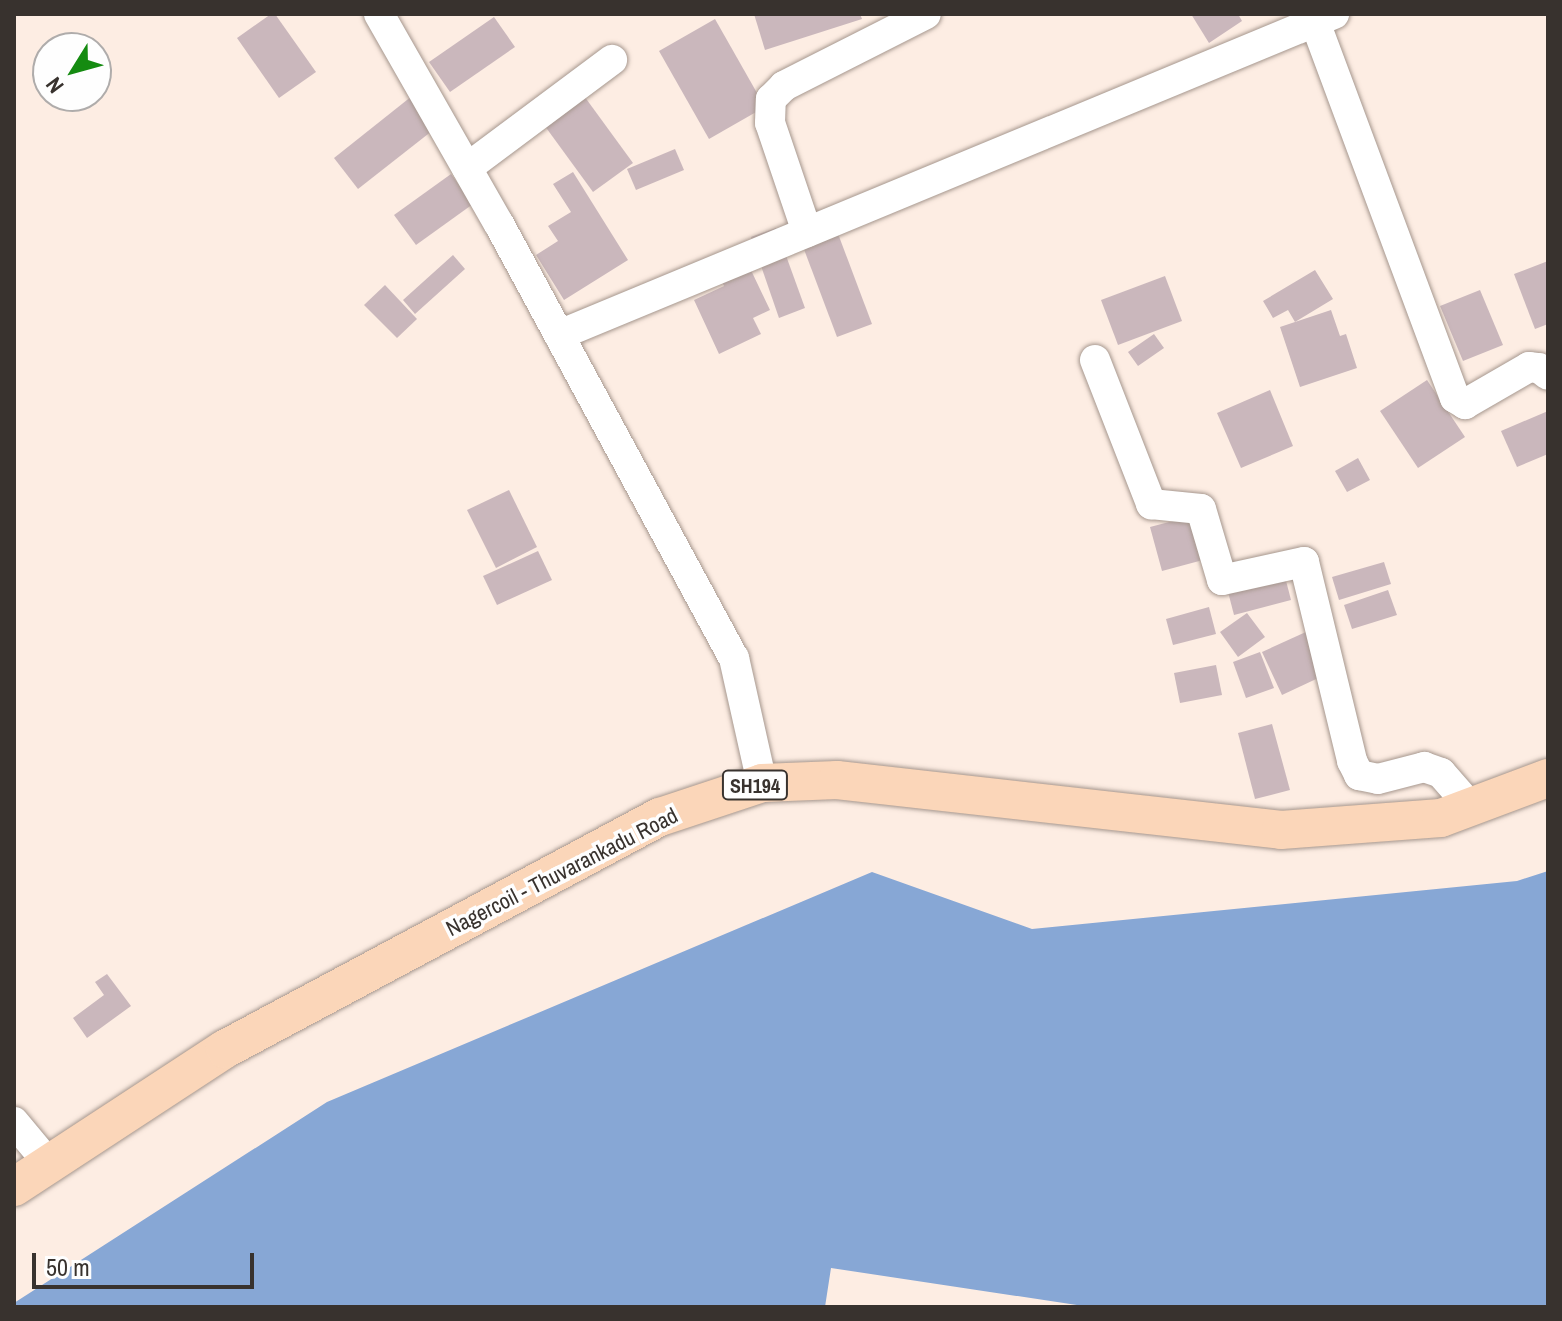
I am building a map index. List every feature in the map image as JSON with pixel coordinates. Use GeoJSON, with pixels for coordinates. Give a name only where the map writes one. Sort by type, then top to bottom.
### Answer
{"type":"FeatureCollection","features":[{"type":"Feature","properties":{"kind":"main road","name":"Nagercoil - Thuvarankadu Road"},"geometry":{"type":"LineString","coordinates":[[14,1187],[253,1034],[660,817],[762,783],[837,780],[1281,830],[1441,818],[1548,778]]}},
{"type":"Feature","properties":{"kind":"street"},"geometry":{"type":"LineString","coordinates":[[379,14],[467,168],[734,658],[762,783]]}},
{"type":"Feature","properties":{"kind":"street"},"geometry":{"type":"LineString","coordinates":[[807,232],[770,123],[771,99],[784,86],[926,14]]}},
{"type":"Feature","properties":{"kind":"street"},"geometry":{"type":"LineString","coordinates":[[559,335],[1325,18],[1455,398],[1465,404],[1529,367],[1539,368],[1548,375]]}},
{"type":"Feature","properties":{"kind":"street"},"geometry":{"type":"LineString","coordinates":[[467,168],[612,60]]}},
{"type":"Feature","properties":{"kind":"street"},"geometry":{"type":"LineString","coordinates":[[1095,360],[1151,504],[1201,509],[1222,580],[1304,562],[1352,761],[1359,775],[1378,779],[1424,767],[1441,773],[1470,806]]}},
{"type":"Feature","properties":{"kind":"street"},"geometry":{"type":"LineString","coordinates":[[14,1122],[49,1164]]}},
{"type":"Feature","properties":{"kind":"water"},"geometry":{"type":"Polygon","coordinates":[[[1548,871],[1548,1307],[1090,1307],[831,1268],[825,1307],[14,1307],[14,1303],[327,1102],[872,872],[1032,929],[1517,881],[1548,871]]]}},
{"type":"Feature","properties":{"kind":"building"},"geometry":{"type":"Polygon","coordinates":[[[275,14],[316,72],[279,98],[237,38],[275,14]]]}},
{"type":"Feature","properties":{"kind":"building"},"geometry":{"type":"Polygon","coordinates":[[[754,14],[860,14],[862,19],[765,50],[754,14]]]}},
{"type":"Feature","properties":{"kind":"building"},"geometry":{"type":"Polygon","coordinates":[[[1191,14],[1238,14],[1242,21],[1209,43],[1191,14]]]}},
{"type":"Feature","properties":{"kind":"building"},"geometry":{"type":"Polygon","coordinates":[[[494,17],[515,47],[450,92],[429,62],[494,17]]]}},
{"type":"Feature","properties":{"kind":"building"},"geometry":{"type":"Polygon","coordinates":[[[715,19],[765,107],[709,139],[659,51],[715,19]]]}},
{"type":"Feature","properties":{"kind":"building"},"geometry":{"type":"Polygon","coordinates":[[[579,89],[633,163],[593,192],[539,118],[579,89]]]}},
{"type":"Feature","properties":{"kind":"building"},"geometry":{"type":"Polygon","coordinates":[[[412,96],[437,127],[358,189],[334,158],[412,96]]]}},
{"type":"Feature","properties":{"kind":"building"},"geometry":{"type":"Polygon","coordinates":[[[675,149],[684,170],[636,190],[627,169],[675,149]]]}},
{"type":"Feature","properties":{"kind":"building"},"geometry":{"type":"Polygon","coordinates":[[[573,172],[628,260],[564,300],[536,255],[558,241],[548,226],[571,212],[553,184],[573,172]]]}},
{"type":"Feature","properties":{"kind":"building"},"geometry":{"type":"Polygon","coordinates":[[[451,174],[473,204],[416,245],[394,215],[451,174]]]}},
{"type":"Feature","properties":{"kind":"building"},"geometry":{"type":"Polygon","coordinates":[[[776,228],[805,308],[779,318],[751,237],[776,228]]]}},
{"type":"Feature","properties":{"kind":"building"},"geometry":{"type":"Polygon","coordinates":[[[837,231],[872,324],[837,337],[802,244],[837,231]]]}},
{"type":"Feature","properties":{"kind":"building"},"geometry":{"type":"Polygon","coordinates":[[[739,245],[770,310],[753,318],[761,334],[719,354],[694,300],[724,286],[711,258],[739,245]]]}},
{"type":"Feature","properties":{"kind":"building"},"geometry":{"type":"Polygon","coordinates":[[[453,255],[465,269],[415,314],[403,300],[453,255]]]}},
{"type":"Feature","properties":{"kind":"building"},"geometry":{"type":"Polygon","coordinates":[[[1548,261],[1548,324],[1535,329],[1514,274],[1548,261]]]}},
{"type":"Feature","properties":{"kind":"building"},"geometry":{"type":"Polygon","coordinates":[[[1315,270],[1333,299],[1295,322],[1288,310],[1273,318],[1263,301],[1315,270]]]}},
{"type":"Feature","properties":{"kind":"building"},"geometry":{"type":"Polygon","coordinates":[[[1165,276],[1182,321],[1118,345],[1101,300],[1165,276]]]}},
{"type":"Feature","properties":{"kind":"building"},"geometry":{"type":"Polygon","coordinates":[[[385,285],[417,319],[397,338],[364,305],[385,285]]]}},
{"type":"Feature","properties":{"kind":"building"},"geometry":{"type":"Polygon","coordinates":[[[1480,290],[1503,345],[1463,361],[1440,306],[1480,290]]]}},
{"type":"Feature","properties":{"kind":"building"},"geometry":{"type":"Polygon","coordinates":[[[1331,310],[1340,336],[1346,334],[1357,368],[1300,387],[1280,327],[1331,310]]]}},
{"type":"Feature","properties":{"kind":"building"},"geometry":{"type":"Polygon","coordinates":[[[1154,334],[1164,348],[1138,366],[1128,352],[1154,334]]]}},
{"type":"Feature","properties":{"kind":"building"},"geometry":{"type":"Polygon","coordinates":[[[1427,380],[1465,437],[1418,468],[1380,411],[1427,380]]]}},
{"type":"Feature","properties":{"kind":"building"},"geometry":{"type":"Polygon","coordinates":[[[1270,390],[1293,446],[1241,468],[1217,413],[1270,390]]]}},
{"type":"Feature","properties":{"kind":"building"},"geometry":{"type":"Polygon","coordinates":[[[1548,411],[1548,454],[1517,467],[1501,431],[1548,411]]]}},
{"type":"Feature","properties":{"kind":"building"},"geometry":{"type":"Polygon","coordinates":[[[1358,458],[1370,480],[1347,492],[1335,471],[1358,458]]]}},
{"type":"Feature","properties":{"kind":"building"},"geometry":{"type":"Polygon","coordinates":[[[509,490],[537,547],[496,568],[467,510],[509,490]]]}},
{"type":"Feature","properties":{"kind":"building"},"geometry":{"type":"Polygon","coordinates":[[[1192,516],[1203,560],[1162,571],[1150,527],[1192,516]]]}},
{"type":"Feature","properties":{"kind":"building"},"geometry":{"type":"Polygon","coordinates":[[[538,551],[552,580],[497,605],[483,576],[538,551]]]}},
{"type":"Feature","properties":{"kind":"building"},"geometry":{"type":"Polygon","coordinates":[[[1384,562],[1391,584],[1339,600],[1332,577],[1384,562]]]}},
{"type":"Feature","properties":{"kind":"building"},"geometry":{"type":"Polygon","coordinates":[[[1284,573],[1291,600],[1234,615],[1227,588],[1284,573]]]}},
{"type":"Feature","properties":{"kind":"building"},"geometry":{"type":"Polygon","coordinates":[[[1388,590],[1397,615],[1352,629],[1344,605],[1388,590]]]}},
{"type":"Feature","properties":{"kind":"building"},"geometry":{"type":"Polygon","coordinates":[[[1209,607],[1216,634],[1173,645],[1166,619],[1209,607]]]}},
{"type":"Feature","properties":{"kind":"building"},"geometry":{"type":"Polygon","coordinates":[[[1247,613],[1265,637],[1238,657],[1220,632],[1247,613]]]}},
{"type":"Feature","properties":{"kind":"building"},"geometry":{"type":"Polygon","coordinates":[[[1308,631],[1329,673],[1282,695],[1262,652],[1308,631]]]}},
{"type":"Feature","properties":{"kind":"building"},"geometry":{"type":"Polygon","coordinates":[[[1260,652],[1274,688],[1246,698],[1233,662],[1260,652]]]}},
{"type":"Feature","properties":{"kind":"building"},"geometry":{"type":"Polygon","coordinates":[[[1216,665],[1222,695],[1180,703],[1174,673],[1216,665]]]}},
{"type":"Feature","properties":{"kind":"building"},"geometry":{"type":"Polygon","coordinates":[[[1272,724],[1290,790],[1255,799],[1238,733],[1272,724]]]}},
{"type":"Feature","properties":{"kind":"building"},"geometry":{"type":"Polygon","coordinates":[[[107,974],[131,1006],[87,1038],[73,1018],[104,995],[95,982],[107,974]]]}}]}
